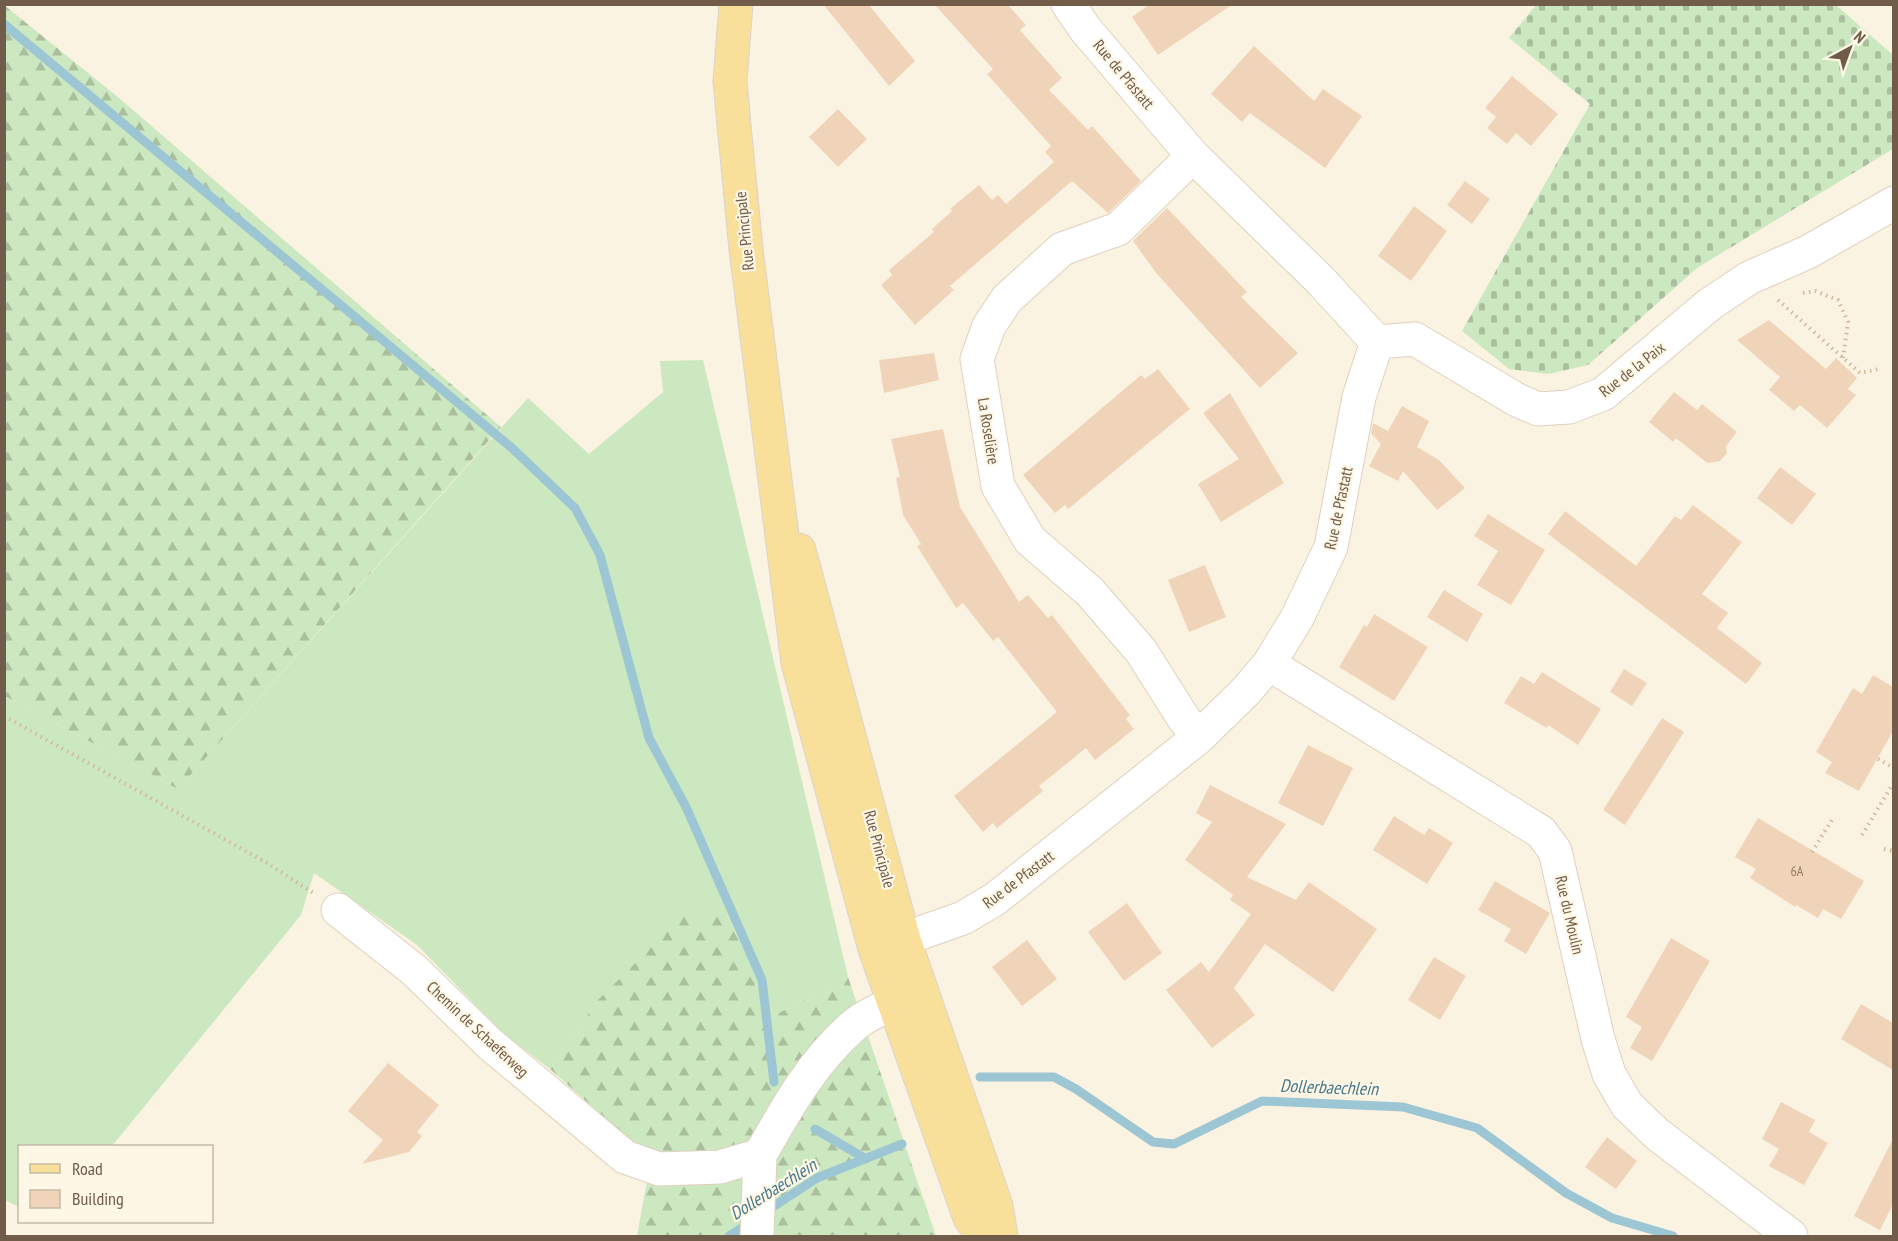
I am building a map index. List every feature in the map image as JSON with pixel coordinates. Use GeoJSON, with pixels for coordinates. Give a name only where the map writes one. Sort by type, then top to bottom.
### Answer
{"type":"FeatureCollection","features":[{"type":"Feature","properties":{"kind":"main road","name":"Rue Principale"},"geometry":{"type":"LineString","coordinates":[[736,4],[730,81],[746,249],[771,456],[814,601],[890,945],[908,999],[970,1218],[984,1236]]}},
{"type":"Feature","properties":{"kind":"main road","name":"Rue Principale"},"geometry":{"type":"LineString","coordinates":[[908,999],[996,1206],[1001,1236]]}},
{"type":"Feature","properties":{"kind":"street","name":"Rue de Pfastatt"},"geometry":{"type":"LineString","coordinates":[[890,945],[963,918],[995,899],[1199,737],[1246,692],[1269,664],[1308,598],[1331,547],[1359,398],[1377,342],[1321,280],[1193,156],[1086,30],[1068,4]]}},
{"type":"Feature","properties":{"kind":"street","name":"La Roselière"},"geometry":{"type":"LineString","coordinates":[[1193,156],[1118,229],[1062,249],[1007,299],[989,326],[977,359],[998,486],[1030,540],[1105,608],[1141,651],[1184,719],[1199,737]]}},
{"type":"Feature","properties":{"kind":"street","name":"Rue de la Paix"},"geometry":{"type":"LineString","coordinates":[[1808,252],[1893,203]]}},
{"type":"Feature","properties":{"kind":"street","name":"Rue de la Paix"},"geometry":{"type":"LineString","coordinates":[[1377,342],[1415,339],[1447,355],[1517,400],[1538,409],[1569,407],[1604,394],[1710,304],[1749,278],[1808,252],[1893,225]]}},
{"type":"Feature","properties":{"kind":"street","name":"Rue du Moulin"},"geometry":{"type":"LineString","coordinates":[[1269,664],[1541,832],[1555,851],[1598,1039],[1609,1074],[1627,1105],[1657,1134],[1791,1236]]}},
{"type":"Feature","properties":{"kind":"street","name":"Chemin de Schaeferweg"},"geometry":{"type":"LineString","coordinates":[[338,910],[414,970],[490,1044],[625,1157],[659,1169],[720,1167],[760,1155]]}},
{"type":"Feature","properties":{"kind":"street"},"geometry":{"type":"LineString","coordinates":[[757,1236],[760,1155],[799,1087],[852,1027],[908,999]]}},
{"type":"Feature","properties":{"kind":"path"},"geometry":{"type":"LineString","coordinates":[[1795,294],[1815,291],[1838,300],[1848,322],[1843,359]]}},
{"type":"Feature","properties":{"kind":"path"},"geometry":{"type":"LineString","coordinates":[[1785,296],[1775,298],[1860,373],[1879,369]]}},
{"type":"Feature","properties":{"kind":"path"},"geometry":{"type":"LineString","coordinates":[[4,716],[267,863],[338,910]]}},
{"type":"Feature","properties":{"kind":"path"},"geometry":{"type":"LineString","coordinates":[[1878,759],[1893,768]]}},
{"type":"Feature","properties":{"kind":"path"},"geometry":{"type":"LineString","coordinates":[[1862,835],[1893,782]]}},
{"type":"Feature","properties":{"kind":"path"},"geometry":{"type":"LineString","coordinates":[[1812,852],[1833,818]]}},
{"type":"Feature","properties":{"kind":"path"},"geometry":{"type":"LineString","coordinates":[[1884,849],[1893,851]]}},
{"type":"Feature","properties":{"kind":"green space"},"geometry":{"type":"Polygon","coordinates":[[[4,5],[119,98],[501,427],[178,789],[5,696],[4,5]]]}},
{"type":"Feature","properties":{"kind":"green space"},"geometry":{"type":"Polygon","coordinates":[[[1536,5],[1836,5],[1893,55],[1893,149],[1697,268],[1588,365],[1548,374],[1509,369],[1462,331],[1590,104],[1509,38],[1536,5]]]}},
{"type":"Feature","properties":{"kind":"green space"},"geometry":{"type":"Polygon","coordinates":[[[703,360],[848,977],[775,1015],[727,915],[597,1001],[550,1069],[504,1034],[417,945],[314,873],[301,915],[113,1145],[18,1145],[18,1206],[5,1200],[5,696],[178,789],[528,398],[589,454],[663,392],[660,361],[703,360]]]}},
{"type":"Feature","properties":{"kind":"green space"},"geometry":{"type":"Polygon","coordinates":[[[686,913],[727,915],[775,1015],[848,977],[936,1236],[637,1236],[651,1159],[550,1069],[597,1001],[686,913]]]}},
{"type":"Feature","properties":{"kind":"building"},"geometry":{"type":"Polygon","coordinates":[[[823,4],[868,4],[915,61],[889,86],[823,4]]]}},
{"type":"Feature","properties":{"kind":"building"},"geometry":{"type":"Polygon","coordinates":[[[934,4],[1007,4],[1026,25],[1020,30],[1062,78],[1049,90],[1088,130],[1092,126],[1141,181],[1108,213],[1072,181],[950,286],[954,290],[915,325],[881,285],[892,275],[889,270],[934,232],[932,229],[952,211],[950,209],[979,185],[992,200],[998,195],[1006,204],[1054,162],[1045,152],[1051,146],[987,74],[993,69],[934,4]]]}},
{"type":"Feature","properties":{"kind":"building"},"geometry":{"type":"Polygon","coordinates":[[[1150,4],[1233,4],[1158,55],[1132,17],[1150,4]]]}},
{"type":"Feature","properties":{"kind":"building"},"geometry":{"type":"Polygon","coordinates":[[[1254,46],[1314,101],[1323,89],[1362,116],[1325,168],[1250,113],[1242,122],[1211,94],[1254,46]]]}},
{"type":"Feature","properties":{"kind":"building"},"geometry":{"type":"Polygon","coordinates":[[[1512,76],[1558,114],[1531,146],[1516,133],[1507,144],[1487,128],[1496,117],[1485,108],[1512,76]]]}},
{"type":"Feature","properties":{"kind":"building"},"geometry":{"type":"Polygon","coordinates":[[[838,109],[867,139],[838,167],[809,137],[838,109]]]}},
{"type":"Feature","properties":{"kind":"building"},"geometry":{"type":"Polygon","coordinates":[[[1465,181],[1490,199],[1472,224],[1447,205],[1465,181]]]}},
{"type":"Feature","properties":{"kind":"building"},"geometry":{"type":"Polygon","coordinates":[[[1414,206],[1447,231],[1411,281],[1378,256],[1414,206]]]}},
{"type":"Feature","properties":{"kind":"building"},"geometry":{"type":"Polygon","coordinates":[[[1167,208],[1247,292],[1241,297],[1298,353],[1260,388],[1157,274],[1133,241],[1167,208]]]}},
{"type":"Feature","properties":{"kind":"building"},"geometry":{"type":"Polygon","coordinates":[[[1769,320],[1826,369],[1836,358],[1857,378],[1848,389],[1856,395],[1827,428],[1800,405],[1794,411],[1769,390],[1780,377],[1737,340],[1769,320]]]}},
{"type":"Feature","properties":{"kind":"building"},"geometry":{"type":"Polygon","coordinates":[[[934,353],[939,380],[884,393],[879,360],[934,353]]]}},
{"type":"Feature","properties":{"kind":"building"},"geometry":{"type":"Polygon","coordinates":[[[1158,369],[1190,409],[1068,509],[1065,505],[1055,513],[1023,475],[1141,375],[1145,379],[1158,369]]]}},
{"type":"Feature","properties":{"kind":"building"},"geometry":{"type":"Polygon","coordinates":[[[1674,392],[1697,410],[1702,404],[1737,432],[1726,446],[1727,453],[1720,461],[1707,463],[1676,438],[1673,442],[1649,422],[1674,392]]]}},
{"type":"Feature","properties":{"kind":"building"},"geometry":{"type":"Polygon","coordinates":[[[1230,393],[1284,483],[1221,522],[1198,484],[1239,459],[1203,413],[1230,393]]]}},
{"type":"Feature","properties":{"kind":"building"},"geometry":{"type":"Polygon","coordinates":[[[1402,406],[1429,421],[1417,447],[1439,460],[1465,488],[1437,510],[1403,471],[1398,481],[1369,466],[1381,444],[1371,433],[1373,423],[1388,431],[1402,406]]]}},
{"type":"Feature","properties":{"kind":"building"},"geometry":{"type":"Polygon","coordinates":[[[943,429],[960,507],[1019,602],[1028,595],[1048,618],[1052,615],[1130,715],[1126,719],[1134,729],[1095,760],[1086,748],[1039,786],[1043,791],[997,828],[993,823],[983,832],[954,796],[1057,712],[998,637],[993,641],[963,603],[956,608],[917,546],[921,544],[903,515],[896,478],[900,477],[891,439],[943,429]]]}},
{"type":"Feature","properties":{"kind":"building"},"geometry":{"type":"Polygon","coordinates":[[[1780,467],[1816,494],[1792,525],[1757,498],[1780,467]]]}},
{"type":"Feature","properties":{"kind":"building"},"geometry":{"type":"Polygon","coordinates":[[[1693,505],[1742,542],[1702,594],[1728,613],[1717,628],[1762,663],[1746,684],[1548,534],[1565,511],[1636,566],[1675,516],[1681,520],[1693,505]]]}},
{"type":"Feature","properties":{"kind":"building"},"geometry":{"type":"Polygon","coordinates":[[[1488,514],[1545,550],[1511,605],[1477,585],[1498,551],[1474,536],[1488,514]]]}},
{"type":"Feature","properties":{"kind":"building"},"geometry":{"type":"Polygon","coordinates":[[[1205,565],[1226,617],[1189,632],[1168,580],[1205,565]]]}},
{"type":"Feature","properties":{"kind":"building"},"geometry":{"type":"Polygon","coordinates":[[[1444,590],[1483,614],[1467,642],[1427,617],[1444,590]]]}},
{"type":"Feature","properties":{"kind":"building"},"geometry":{"type":"Polygon","coordinates":[[[1374,614],[1428,647],[1394,701],[1339,667],[1364,625],[1367,627],[1374,614]]]}},
{"type":"Feature","properties":{"kind":"building"},"geometry":{"type":"Polygon","coordinates":[[[1624,669],[1647,683],[1632,706],[1610,692],[1624,669]]]}},
{"type":"Feature","properties":{"kind":"building"},"geometry":{"type":"Polygon","coordinates":[[[1542,672],[1601,709],[1578,745],[1548,725],[1547,728],[1504,703],[1521,676],[1534,684],[1542,672]]]}},
{"type":"Feature","properties":{"kind":"building"},"geometry":{"type":"Polygon","coordinates":[[[1873,675],[1893,687],[1893,731],[1859,791],[1825,773],[1832,762],[1816,752],[1853,688],[1862,694],[1873,675]]]}},
{"type":"Feature","properties":{"kind":"building"},"geometry":{"type":"Polygon","coordinates":[[[1662,718],[1684,732],[1625,825],[1603,810],[1662,718]]]}},
{"type":"Feature","properties":{"kind":"building"},"geometry":{"type":"Polygon","coordinates":[[[1308,745],[1353,768],[1323,826],[1278,803],[1308,745]]]}},
{"type":"Feature","properties":{"kind":"building"},"geometry":{"type":"Polygon","coordinates":[[[1210,785],[1286,824],[1247,877],[1296,900],[1309,882],[1377,929],[1333,992],[1265,944],[1234,988],[1255,1015],[1212,1048],[1166,990],[1201,962],[1209,972],[1251,914],[1230,900],[1233,895],[1185,860],[1212,822],[1196,813],[1210,785]]]}},
{"type":"Feature","properties":{"kind":"building"},"geometry":{"type":"Polygon","coordinates":[[[1394,816],[1424,835],[1429,828],[1453,843],[1427,884],[1373,850],[1394,816]]]}},
{"type":"Feature","properties":{"kind":"building"},"geometry":{"type":"Polygon","coordinates":[[[1758,818],[1864,881],[1841,919],[1823,909],[1818,918],[1796,905],[1795,907],[1750,878],[1756,869],[1735,857],[1758,818]]]}},
{"type":"Feature","properties":{"kind":"building"},"geometry":{"type":"Polygon","coordinates":[[[1495,881],[1550,913],[1526,954],[1504,941],[1511,929],[1478,910],[1495,881]]]}},
{"type":"Feature","properties":{"kind":"building"},"geometry":{"type":"Polygon","coordinates":[[[1127,903],[1162,953],[1124,981],[1088,932],[1127,903]]]}},
{"type":"Feature","properties":{"kind":"building"},"geometry":{"type":"Polygon","coordinates":[[[1671,938],[1710,961],[1652,1061],[1630,1048],[1642,1027],[1626,1017],[1671,938]]]}},
{"type":"Feature","properties":{"kind":"building"},"geometry":{"type":"Polygon","coordinates":[[[1027,940],[1057,979],[1022,1006],[992,967],[1027,940]]]}},
{"type":"Feature","properties":{"kind":"building"},"geometry":{"type":"Polygon","coordinates":[[[1434,957],[1466,976],[1440,1020],[1408,1000],[1434,957]]]}},
{"type":"Feature","properties":{"kind":"building"},"geometry":{"type":"Polygon","coordinates":[[[1861,1004],[1893,1023],[1893,1070],[1841,1039],[1861,1004]]]}},
{"type":"Feature","properties":{"kind":"building"},"geometry":{"type":"Polygon","coordinates":[[[388,1063],[439,1105],[417,1132],[422,1136],[409,1152],[362,1164],[383,1140],[348,1111],[388,1063]]]}},
{"type":"Feature","properties":{"kind":"building"},"geometry":{"type":"Polygon","coordinates":[[[1781,1102],[1815,1120],[1809,1132],[1828,1143],[1804,1185],[1769,1166],[1779,1149],[1762,1139],[1781,1102]]]}},
{"type":"Feature","properties":{"kind":"building"},"geometry":{"type":"Polygon","coordinates":[[[1607,1137],[1637,1161],[1616,1189],[1585,1167],[1607,1137]]]}},
{"type":"Feature","properties":{"kind":"building"},"geometry":{"type":"Polygon","coordinates":[[[1893,1139],[1893,1204],[1880,1230],[1854,1216],[1893,1139]]]}},
{"type":"Feature","properties":{"kind":"waterway"},"geometry":{"type":"LineString","coordinates":[[4,24],[512,448],[575,508],[600,555],[649,738],[686,807],[762,980],[774,1082]]}},
{"type":"Feature","properties":{"kind":"waterway","name":"Dollerbaechlein"},"geometry":{"type":"LineString","coordinates":[[980,1077],[1054,1077],[1076,1089],[1153,1142],[1174,1144],[1262,1101],[1403,1107],[1477,1128],[1566,1193],[1612,1218],[1673,1236]]}},
{"type":"Feature","properties":{"kind":"waterway"},"geometry":{"type":"LineString","coordinates":[[815,1129],[866,1159]]}},
{"type":"Feature","properties":{"kind":"waterway","name":"Dollerbaechlein"},"geometry":{"type":"LineString","coordinates":[[765,1212],[817,1178],[902,1144]]}},
{"type":"Feature","properties":{"kind":"waterway","name":"Dollerbaechlein"},"geometry":{"type":"LineString","coordinates":[[729,1236],[751,1222]]}}]}
